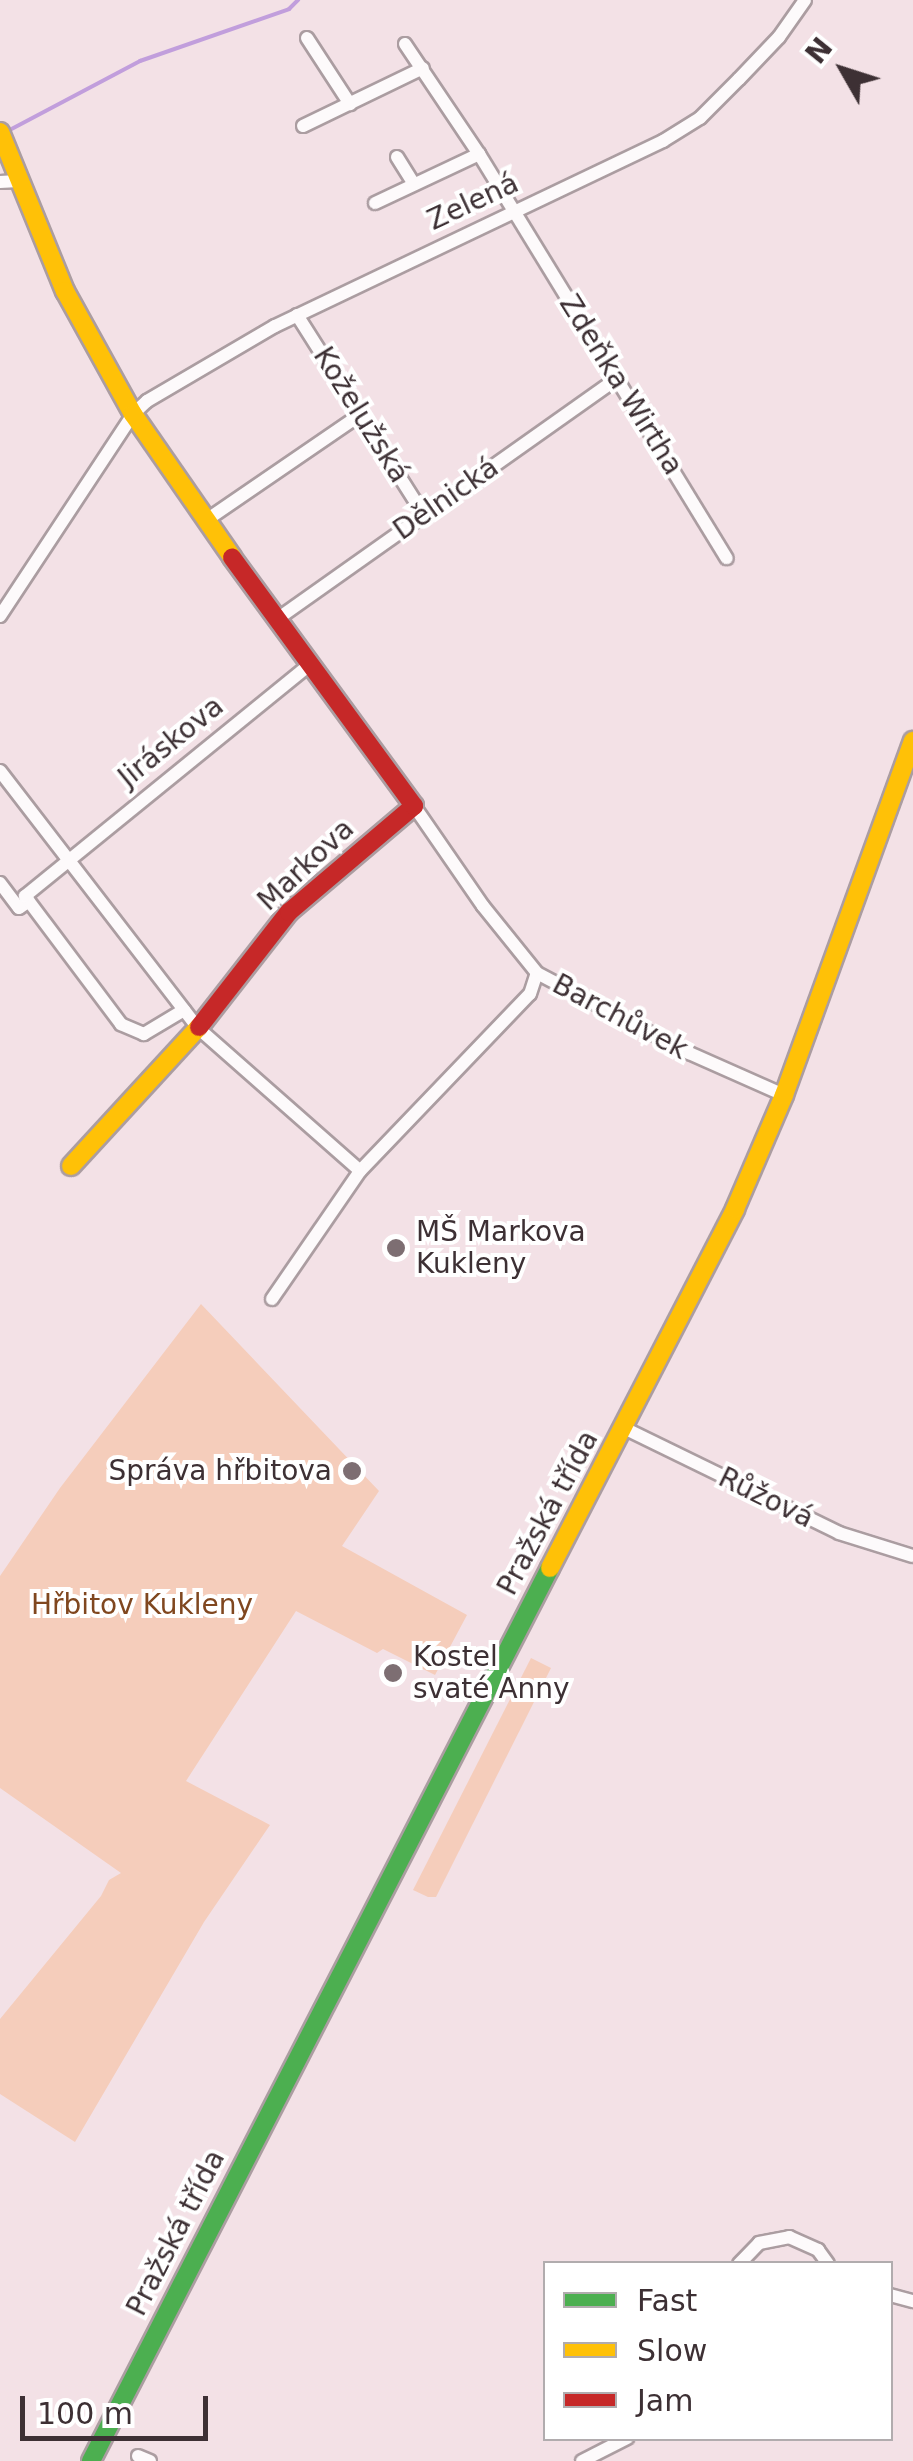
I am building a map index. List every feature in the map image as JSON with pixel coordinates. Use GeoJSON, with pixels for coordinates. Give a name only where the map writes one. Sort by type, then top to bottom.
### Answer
{"type":"FeatureCollection","features":[{"type":"Feature","properties":{"kind":"street","name":"Zelená"},"geometry":{"type":"LineString","coordinates":[[0,616],[132,414],[161,391],[298,316],[664,141],[700,118],[779,37],[805,0]]}},
{"type":"Feature","properties":{"kind":"street"},"geometry":{"type":"LineString","coordinates":[[308,38],[350,104]]}},
{"type":"Feature","properties":{"kind":"street","name":"Zdeňka Wirtha"},"geometry":{"type":"LineString","coordinates":[[405,44],[479,154],[727,558]]}},
{"type":"Feature","properties":{"kind":"street"},"geometry":{"type":"LineString","coordinates":[[303,126],[422,68]]}},
{"type":"Feature","properties":{"kind":"street"},"geometry":{"type":"LineString","coordinates":[[2,137],[9,181],[132,414],[308,666],[410,802]]}},
{"type":"Feature","properties":{"kind":"street"},"geometry":{"type":"LineString","coordinates":[[375,203],[479,154]]}},
{"type":"Feature","properties":{"kind":"street"},"geometry":{"type":"LineString","coordinates":[[397,157],[414,184]]}},
{"type":"Feature","properties":{"kind":"street","name":"Koželužská"},"geometry":{"type":"LineString","coordinates":[[298,316],[424,515]]}},
{"type":"Feature","properties":{"kind":"street","name":"Dělnická"},"geometry":{"type":"LineString","coordinates":[[276,620],[617,378]]}},
{"type":"Feature","properties":{"kind":"street"},"geometry":{"type":"LineString","coordinates":[[208,519],[360,415]]}},
{"type":"Feature","properties":{"kind":"street","name":"Jiráskova"},"geometry":{"type":"LineString","coordinates":[[68,860],[308,666]]}},
{"type":"Feature","properties":{"kind":"street","name":"Pražská třída"},"geometry":{"type":"LineString","coordinates":[[99,2457],[735,1210],[784,1095],[913,740]]}},
{"type":"Feature","properties":{"kind":"street"},"geometry":{"type":"LineString","coordinates":[[0,771],[198,1028],[360,1171]]}},
{"type":"Feature","properties":{"kind":"street","name":"Barchůvek"},"geometry":{"type":"LineString","coordinates":[[410,802],[483,906],[538,973],[689,1053],[784,1095]]}},
{"type":"Feature","properties":{"kind":"street","name":"Markova"},"geometry":{"type":"LineString","coordinates":[[71,1166],[198,1028],[290,912],[410,802]]}},
{"type":"Feature","properties":{"kind":"street"},"geometry":{"type":"LineString","coordinates":[[68,860],[25,896],[121,1024],[144,1034],[184,1010]]}},
{"type":"Feature","properties":{"kind":"street"},"geometry":{"type":"LineString","coordinates":[[0,883],[19,908],[29,901]]}},
{"type":"Feature","properties":{"kind":"street"},"geometry":{"type":"LineString","coordinates":[[272,1299],[360,1171],[530,994],[538,973]]}},
{"type":"Feature","properties":{"kind":"street","name":"Růžová"},"geometry":{"type":"LineString","coordinates":[[624,1428],[839,1533],[913,1556]]}},
{"type":"Feature","properties":{"kind":"street"},"geometry":{"type":"LineString","coordinates":[[742,2261],[759,2243],[789,2237],[818,2250],[826,2261]]}},
{"type":"Feature","properties":{"kind":"street"},"geometry":{"type":"LineString","coordinates":[[582,2461],[621,2441]]}},
{"type":"Feature","properties":{"kind":"green space","name":"Hřbitov Kukleny"},"geometry":{"type":"Polygon","coordinates":[[[201,1304],[379,1491],[342,1546],[467,1615],[435,1675],[383,1649],[377,1653],[296,1611],[186,1781],[270,1825],[204,1922],[75,2142],[0,2094],[0,2019],[101,1896],[109,1880],[121,1873],[0,1788],[0,1576],[60,1488],[201,1304]]]}},
{"type":"Feature","properties":{"kind":"green space"},"geometry":{"type":"Polygon","coordinates":[[[531,1658],[551,1668],[436,1897],[413,1890],[531,1658]]]}},
{"type":"Feature","properties":{"kind":"waterway"},"geometry":{"type":"LineString","coordinates":[[4,133],[140,61],[289,9],[298,0]]}},
{"type":"Feature","properties":{"kind":"traffic: fast"},"geometry":{"type":"LineString","coordinates":[[91,2461],[550,1568]]}},
{"type":"Feature","properties":{"kind":"traffic: slow"},"geometry":{"type":"LineString","coordinates":[[0,132],[65,291],[133,414],[232,557]]}},
{"type":"Feature","properties":{"kind":"traffic: slow"},"geometry":{"type":"LineString","coordinates":[[550,1568],[735,1209],[784,1095],[913,741]]}},
{"type":"Feature","properties":{"kind":"traffic: slow"},"geometry":{"type":"LineString","coordinates":[[71,1166],[199,1027]]}},
{"type":"Feature","properties":{"kind":"traffic: jam"},"geometry":{"type":"LineString","coordinates":[[199,1027],[289,912],[414,806],[232,557]]}},
{"type":"Feature","properties":{"kind":"place","name":"MŠ Markova Kukleny"},"geometry":{"type":"Point","coordinates":[396,1248]}},
{"type":"Feature","properties":{"kind":"place","name":"Správa hřbitova"},"geometry":{"type":"Point","coordinates":[352,1471]}},
{"type":"Feature","properties":{"kind":"place","name":"Kostel svaté Anny"},"geometry":{"type":"Point","coordinates":[393,1673]}}]}
